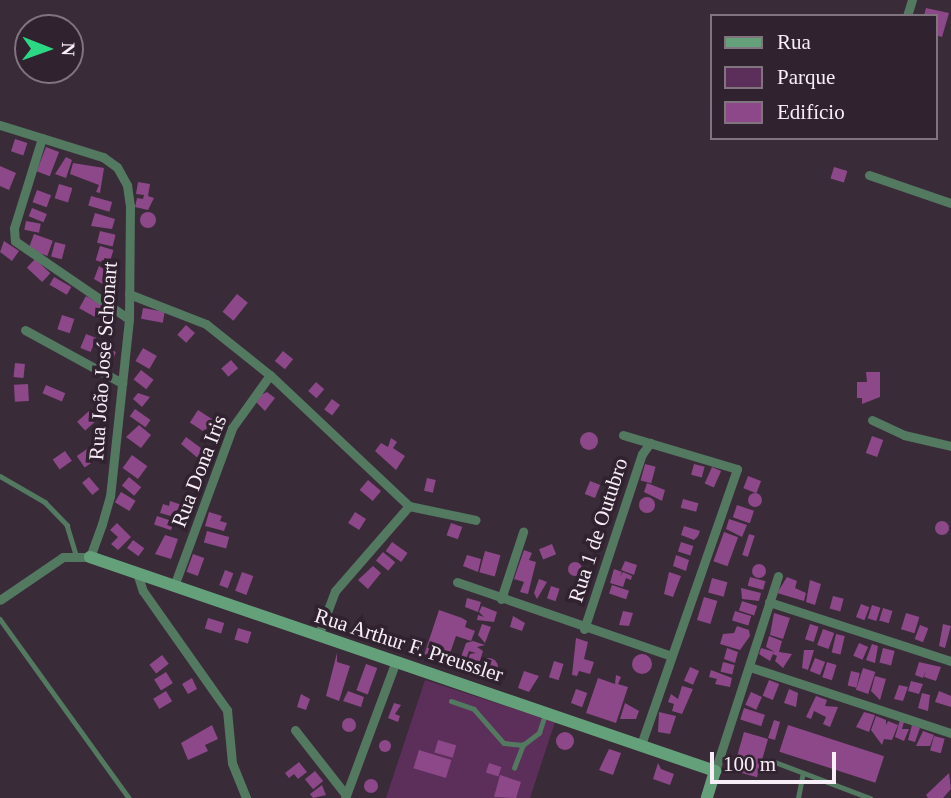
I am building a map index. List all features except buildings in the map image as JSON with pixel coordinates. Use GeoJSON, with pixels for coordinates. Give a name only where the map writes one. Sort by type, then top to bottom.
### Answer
{"type":"FeatureCollection","features":[{"type":"Feature","properties":{"kind":"street","name":"Rua João José Schonart"},"geometry":{"type":"LineString","coordinates":[[0,125],[103,157],[117,167],[127,184],[129,319],[110,496],[90,557]]}},
{"type":"Feature","properties":{"kind":"street"},"geometry":{"type":"LineString","coordinates":[[42,138],[14,228],[15,241],[129,319]]}},
{"type":"Feature","properties":{"kind":"street"},"geometry":{"type":"LineString","coordinates":[[869,175],[951,203]]}},
{"type":"Feature","properties":{"kind":"street"},"geometry":{"type":"LineString","coordinates":[[129,294],[206,324],[270,375],[409,506],[476,520]]}},
{"type":"Feature","properties":{"kind":"street"},"geometry":{"type":"LineString","coordinates":[[25,330],[122,383]]}},
{"type":"Feature","properties":{"kind":"street","name":"Rua Dona Iris"},"geometry":{"type":"LineString","coordinates":[[174,586],[232,428],[270,375]]}},
{"type":"Feature","properties":{"kind":"street"},"geometry":{"type":"LineString","coordinates":[[872,420],[904,435],[951,446]]}},
{"type":"Feature","properties":{"kind":"street"},"geometry":{"type":"LineString","coordinates":[[623,435],[737,468],[641,745]]}},
{"type":"Feature","properties":{"kind":"street","name":"Rua 1 de Outubro"},"geometry":{"type":"LineString","coordinates":[[584,629],[642,454],[650,443]]}},
{"type":"Feature","properties":{"kind":"street"},"geometry":{"type":"LineString","coordinates":[[318,636],[335,591],[409,506]]}},
{"type":"Feature","properties":{"kind":"street"},"geometry":{"type":"LineString","coordinates":[[501,598],[523,532]]}},
{"type":"Feature","properties":{"kind":"street"},"geometry":{"type":"LineString","coordinates":[[0,600],[63,557],[90,557]]}},
{"type":"Feature","properties":{"kind":"street","name":"Rua Arthur F. Preussler"},"geometry":{"type":"LineString","coordinates":[[90,557],[547,711],[715,771]]}},
{"type":"Feature","properties":{"kind":"street"},"geometry":{"type":"LineString","coordinates":[[137,573],[143,592],[227,710],[232,763],[246,798]]}},
{"type":"Feature","properties":{"kind":"street"},"geometry":{"type":"LineString","coordinates":[[707,798],[778,576]]}},
{"type":"Feature","properties":{"kind":"street"},"geometry":{"type":"LineString","coordinates":[[457,582],[584,629],[672,656]]}},
{"type":"Feature","properties":{"kind":"street"},"geometry":{"type":"LineString","coordinates":[[769,602],[951,661]]}},
{"type":"Feature","properties":{"kind":"street"},"geometry":{"type":"LineString","coordinates":[[346,797],[396,661]]}},
{"type":"Feature","properties":{"kind":"street"},"geometry":{"type":"LineString","coordinates":[[750,667],[951,733]]}},
{"type":"Feature","properties":{"kind":"street"},"geometry":{"type":"LineString","coordinates":[[295,730],[346,797]]}},
{"type":"Feature","properties":{"kind":"lane"},"geometry":{"type":"LineString","coordinates":[[0,476],[45,502],[67,525],[76,555]]}},
{"type":"Feature","properties":{"kind":"lane"},"geometry":{"type":"LineString","coordinates":[[0,619],[129,798]]}},
{"type":"Feature","properties":{"kind":"lane"},"geometry":{"type":"LineString","coordinates":[[451,701],[474,709],[504,743],[523,745]]}},
{"type":"Feature","properties":{"kind":"lane"},"geometry":{"type":"LineString","coordinates":[[514,768],[523,745],[539,733],[547,711]]}},
{"type":"Feature","properties":{"kind":"lane"},"geometry":{"type":"LineString","coordinates":[[775,762],[870,798]]}},
{"type":"Feature","properties":{"kind":"lane"},"geometry":{"type":"LineString","coordinates":[[798,798],[803,773]]}},
{"type":"Feature","properties":{"kind":"green space"},"geometry":{"type":"Polygon","coordinates":[[[425,680],[555,722],[530,798],[386,798],[425,680]]]}}]}
